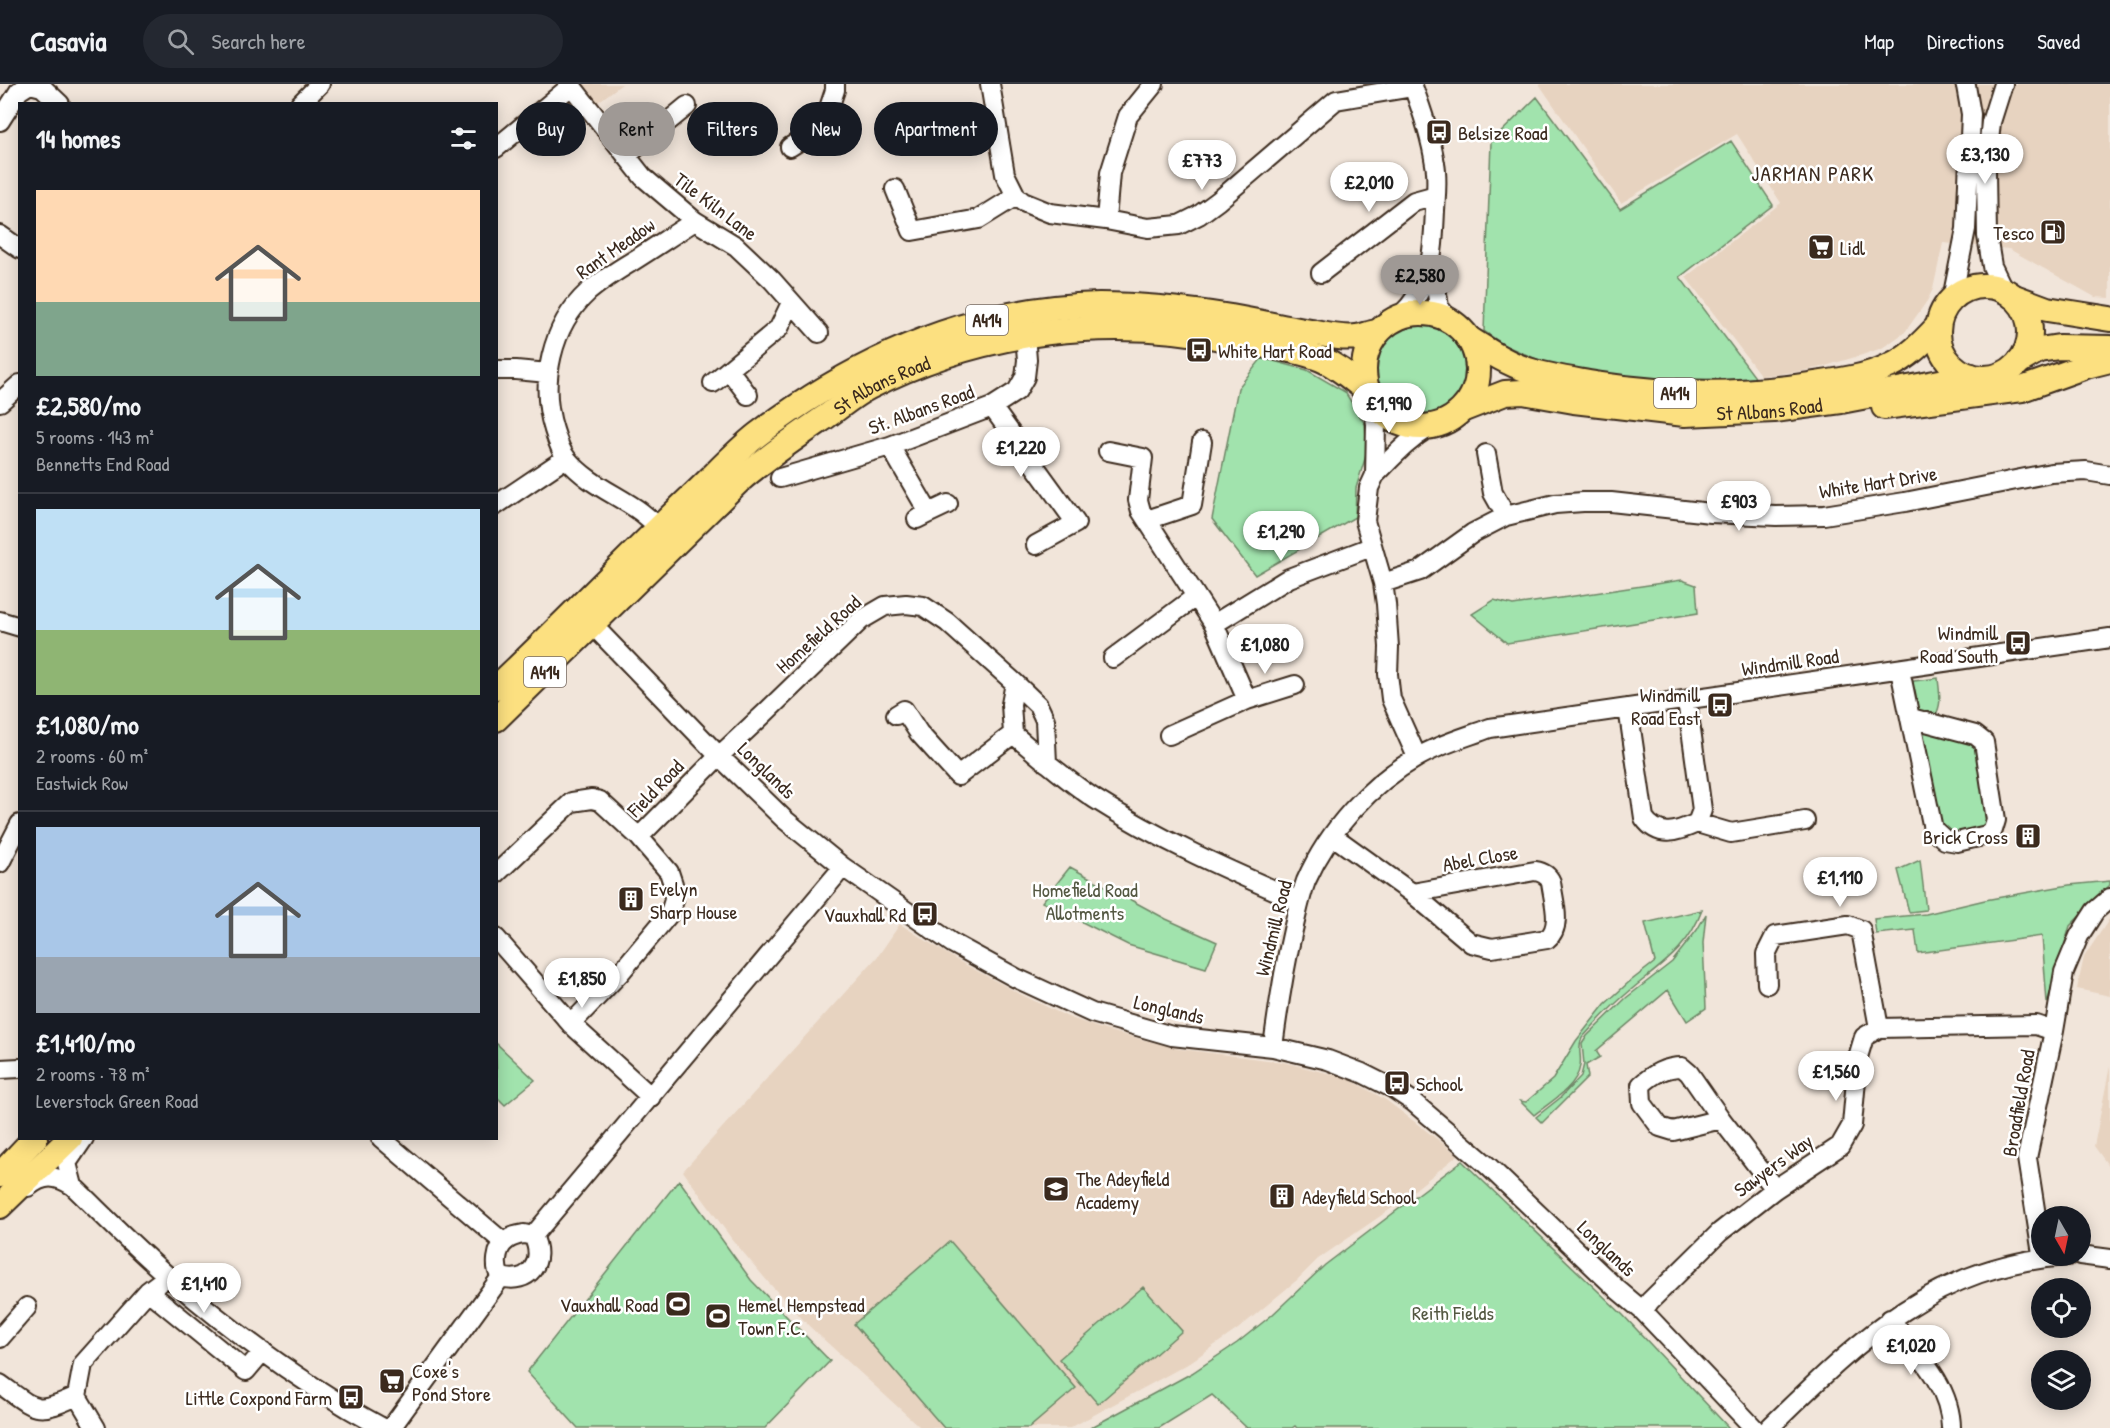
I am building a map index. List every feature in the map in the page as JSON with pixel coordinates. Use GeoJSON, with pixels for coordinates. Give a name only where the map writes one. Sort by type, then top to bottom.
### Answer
{"type":"FeatureCollection","features":[{"type":"Feature","properties":{"kind":"main road"},"geometry":{"type":"LineString","coordinates":[[2110,319],[2047,309],[1991,287],[1977,286],[1952,299],[1942,311],[1938,326],[1940,345],[1949,363],[1959,371],[1971,376],[1992,377],[2003,374],[2039,350],[2059,347],[2110,348]]}},
{"type":"Feature","properties":{"kind":"main road"},"geometry":{"type":"LineString","coordinates":[[2008,293],[2022,306],[2028,319],[2030,334],[2027,348],[2020,361]]}},
{"type":"Feature","properties":{"kind":"main road","name":"St Albans Road"},"geometry":{"type":"LineString","coordinates":[[498,717],[585,617],[669,533],[755,436],[857,369],[903,347],[983,320],[1080,306],[1160,307],[1232,317],[1334,336],[1358,337],[1377,332]]}},
{"type":"Feature","properties":{"kind":"main road"},"geometry":{"type":"LineString","coordinates":[[1426,312],[1448,318],[1468,338],[1478,361],[1478,375],[1473,394],[1464,409],[1452,419],[1430,427],[1415,427],[1392,420],[1381,411],[1365,384],[1366,350],[1377,332],[1400,316],[1426,312]]}},
{"type":"Feature","properties":{"kind":"main road","name":"St Albans Road"},"geometry":{"type":"LineString","coordinates":[[1468,338],[1516,366],[1554,377],[1618,387],[1701,394],[1788,388],[1862,376],[1906,357],[1920,347],[1938,326]]}},
{"type":"Feature","properties":{"kind":"main road","name":"St Albans Road"},"geometry":{"type":"LineString","coordinates":[[669,533],[740,480],[764,459],[867,388],[951,353],[1025,334],[1092,327],[1122,327],[1219,337],[1305,353],[1322,359],[1336,367],[1371,395]]}},
{"type":"Feature","properties":{"kind":"main road","name":"A414"},"geometry":{"type":"LineString","coordinates":[[1685,414],[1800,416],[2005,392],[2110,360]]}},
{"type":"Feature","properties":{"kind":"main road","name":"St Albans Road"},"geometry":{"type":"LineString","coordinates":[[1464,409],[1505,393],[1523,392],[1685,414],[1774,410],[1811,406],[1971,376]]}},
{"type":"Feature","properties":{"kind":"main road","name":"St Albans Road"},"geometry":{"type":"LineString","coordinates":[[498,686],[585,617]]}},
{"type":"Feature","properties":{"kind":"main road"},"geometry":{"type":"LineString","coordinates":[[0,1175],[33,1140]]}},
{"type":"Feature","properties":{"kind":"main road"},"geometry":{"type":"LineString","coordinates":[[0,1207],[65,1150]]}},
{"type":"Feature","properties":{"kind":"street"},"geometry":{"type":"LineString","coordinates":[[0,121],[19,91],[30,84],[42,87],[58,102]]}},
{"type":"Feature","properties":{"kind":"street"},"geometry":{"type":"LineString","coordinates":[[302,102],[320,84]]}},
{"type":"Feature","properties":{"kind":"street"},"geometry":{"type":"LineString","coordinates":[[831,102],[835,84]]}},
{"type":"Feature","properties":{"kind":"street"},"geometry":{"type":"LineString","coordinates":[[990,84],[1005,174],[1016,196],[1023,202],[1050,213],[1148,228],[1179,225],[1199,215],[1336,100],[1413,86],[1436,165],[1436,195],[1430,272],[1420,291],[1400,316]]}},
{"type":"Feature","properties":{"kind":"street"},"geometry":{"type":"LineString","coordinates":[[1106,220],[1110,173],[1128,116],[1154,84]]}},
{"type":"Feature","properties":{"kind":"street"},"geometry":{"type":"LineString","coordinates":[[1952,299],[1966,229],[1971,114],[1965,84]]}},
{"type":"Feature","properties":{"kind":"street"},"geometry":{"type":"LineString","coordinates":[[2003,84],[1991,122],[1986,171],[1987,236],[1992,266],[2008,293]]}},
{"type":"Feature","properties":{"kind":"street"},"geometry":{"type":"LineString","coordinates":[[498,146],[571,85]]}},
{"type":"Feature","properties":{"kind":"street","name":"Tile Kiln Lane"},"geometry":{"type":"LineString","coordinates":[[571,85],[598,120]]}},
{"type":"Feature","properties":{"kind":"street"},"geometry":{"type":"LineString","coordinates":[[675,116],[687,106]]}},
{"type":"Feature","properties":{"kind":"street","name":"Tile Kiln Lane"},"geometry":{"type":"LineString","coordinates":[[626,156],[660,194],[695,221],[736,246],[772,280],[819,333]]}},
{"type":"Feature","properties":{"kind":"street"},"geometry":{"type":"LineString","coordinates":[[896,189],[912,231],[979,219],[1016,196]]}},
{"type":"Feature","properties":{"kind":"street"},"geometry":{"type":"LineString","coordinates":[[1321,273],[1414,201],[1436,195]]}},
{"type":"Feature","properties":{"kind":"street","name":"Rant Meadow"},"geometry":{"type":"LineString","coordinates":[[669,533],[641,512],[592,483],[566,458],[550,417],[547,398],[548,373],[558,336],[573,310],[588,292],[616,271],[695,221]]}},
{"type":"Feature","properties":{"kind":"street"},"geometry":{"type":"LineString","coordinates":[[0,235],[18,248]]}},
{"type":"Feature","properties":{"kind":"street"},"geometry":{"type":"LineString","coordinates":[[1432,259],[1439,307],[1448,318]]}},
{"type":"Feature","properties":{"kind":"street"},"geometry":{"type":"LineString","coordinates":[[713,383],[779,328],[791,303]]}},
{"type":"Feature","properties":{"kind":"street","name":"St. Albans Road"},"geometry":{"type":"LineString","coordinates":[[780,478],[890,446],[992,407],[1017,391],[1024,377],[1027,360],[1025,334]]}},
{"type":"Feature","properties":{"kind":"street"},"geometry":{"type":"LineString","coordinates":[[498,370],[516,369],[548,373]]}},
{"type":"Feature","properties":{"kind":"street"},"geometry":{"type":"LineString","coordinates":[[729,370],[748,395]]}},
{"type":"Feature","properties":{"kind":"street"},"geometry":{"type":"LineString","coordinates":[[0,402],[18,386]]}},
{"type":"Feature","properties":{"kind":"street"},"geometry":{"type":"LineString","coordinates":[[1371,395],[1376,424],[1375,475]]}},
{"type":"Feature","properties":{"kind":"street"},"geometry":{"type":"LineString","coordinates":[[992,407],[1076,523],[1036,545]]}},
{"type":"Feature","properties":{"kind":"street"},"geometry":{"type":"LineString","coordinates":[[1418,756],[1391,699],[1386,604],[1383,584],[1365,521],[1369,488],[1375,475],[1413,437],[1430,427]]}},
{"type":"Feature","properties":{"kind":"street"},"geometry":{"type":"LineString","coordinates":[[1147,520],[1192,505],[1202,441]]}},
{"type":"Feature","properties":{"kind":"street"},"geometry":{"type":"LineString","coordinates":[[890,446],[923,516],[948,504]]}},
{"type":"Feature","properties":{"kind":"street"},"geometry":{"type":"LineString","coordinates":[[1108,451],[1143,458],[1138,500],[1141,511],[1214,624],[1246,700]]}},
{"type":"Feature","properties":{"kind":"street"},"geometry":{"type":"LineString","coordinates":[[1486,454],[1493,494],[1506,516]]}},
{"type":"Feature","properties":{"kind":"street"},"geometry":{"type":"LineString","coordinates":[[498,504],[566,458]]}},
{"type":"Feature","properties":{"kind":"street","name":"White Hart Drive"},"geometry":{"type":"LineString","coordinates":[[1383,584],[1420,572],[1473,533],[1506,516],[1555,504],[1611,502],[1711,513],[1776,516],[1824,514],[1905,502],[2050,473],[2085,471],[2110,475]]}},
{"type":"Feature","properties":{"kind":"street"},"geometry":{"type":"LineString","coordinates":[[1214,624],[1289,578],[1371,547]]}},
{"type":"Feature","properties":{"kind":"street"},"geometry":{"type":"LineString","coordinates":[[1113,658],[1195,597]]}},
{"type":"Feature","properties":{"kind":"street","name":"Homefield Road"},"geometry":{"type":"LineString","coordinates":[[719,756],[861,620],[885,606],[906,604],[923,606],[947,622],[1038,705],[1045,720],[1047,763]]}},
{"type":"Feature","properties":{"kind":"street","name":"Longlands"},"geometry":{"type":"LineString","coordinates":[[585,617],[719,756],[784,819],[843,867],[952,943],[1016,978],[1092,1013],[1172,1036],[1273,1047],[1328,1060],[1362,1073],[1412,1101],[1488,1167],[1643,1311],[1754,1428]]}},
{"type":"Feature","properties":{"kind":"street"},"geometry":{"type":"LineString","coordinates":[[0,621],[18,626]]}},
{"type":"Feature","properties":{"kind":"street","name":"Windmill Road"},"geometry":{"type":"LineString","coordinates":[[1273,1047],[1282,977],[1299,901],[1307,881],[1333,836],[1367,795],[1418,756],[1434,748],[1490,728],[2110,638]]}},
{"type":"Feature","properties":{"kind":"street"},"geometry":{"type":"LineString","coordinates":[[1900,670],[1933,829],[1940,837],[1951,842],[1987,835],[1993,830],[1996,820],[1984,742],[1975,735],[1911,718]]}},
{"type":"Feature","properties":{"kind":"street"},"geometry":{"type":"LineString","coordinates":[[1016,683],[1011,704],[1012,734],[1047,763],[1093,798],[1142,828],[1232,872],[1299,901]]}},
{"type":"Feature","properties":{"kind":"street"},"geometry":{"type":"LineString","coordinates":[[1169,735],[1246,700],[1295,685]]}},
{"type":"Feature","properties":{"kind":"street"},"geometry":{"type":"LineString","coordinates":[[1687,700],[1702,810],[1697,824]]}},
{"type":"Feature","properties":{"kind":"street"},"geometry":{"type":"LineString","coordinates":[[1628,708],[1644,818],[1652,829],[1665,832],[1682,830],[1697,824],[1731,833],[1805,821]]}},
{"type":"Feature","properties":{"kind":"street"},"geometry":{"type":"LineString","coordinates":[[896,715],[904,710],[919,733],[958,776],[1012,734]]}},
{"type":"Feature","properties":{"kind":"street","name":"Field Road"},"geometry":{"type":"LineString","coordinates":[[571,1024],[620,973],[670,914],[674,900],[673,884],[669,872],[639,837],[719,756]]}},
{"type":"Feature","properties":{"kind":"street"},"geometry":{"type":"LineString","coordinates":[[498,872],[572,802],[592,799],[600,801],[639,837]]}},
{"type":"Feature","properties":{"kind":"street"},"geometry":{"type":"LineString","coordinates":[[0,863],[18,829]]}},
{"type":"Feature","properties":{"kind":"street","name":"Abel Close"},"geometry":{"type":"LineString","coordinates":[[1333,836],[1412,893],[1471,944],[1492,948],[1547,939],[1555,930],[1551,882],[1541,872],[1535,871],[1412,893]]}},
{"type":"Feature","properties":{"kind":"street"},"geometry":{"type":"LineString","coordinates":[[533,1236],[843,867]]}},
{"type":"Feature","properties":{"kind":"street","name":"Broadfield Road"},"geometry":{"type":"LineString","coordinates":[[2034,1206],[2027,1158],[2055,1030],[2064,972],[2079,936],[2095,910],[2110,898]]}},
{"type":"Feature","properties":{"kind":"street"},"geometry":{"type":"LineString","coordinates":[[1767,984],[1766,954],[1775,936],[1848,925],[1861,930],[1880,1028],[2036,1025],[2055,1030]]}},
{"type":"Feature","properties":{"kind":"street"},"geometry":{"type":"LineString","coordinates":[[498,940],[571,1024],[651,1097]]}},
{"type":"Feature","properties":{"kind":"street","name":"Sawyers Way"},"geometry":{"type":"LineString","coordinates":[[1643,1311],[1650,1301],[1720,1232],[1775,1189],[1840,1146],[1852,1125],[1858,1057],[1864,1037],[1880,1028]]}},
{"type":"Feature","properties":{"kind":"street"},"geometry":{"type":"LineString","coordinates":[[0,1069],[18,1068]]}},
{"type":"Feature","properties":{"kind":"street"},"geometry":{"type":"LineString","coordinates":[[1721,1119],[1775,1189]]}},
{"type":"Feature","properties":{"kind":"street"},"geometry":{"type":"LineString","coordinates":[[0,1187],[40,1149],[49,1145],[65,1150],[81,1140]]}},
{"type":"Feature","properties":{"kind":"street"},"geometry":{"type":"LineString","coordinates":[[383,1140],[503,1242]]}},
{"type":"Feature","properties":{"kind":"street"},"geometry":{"type":"LineString","coordinates":[[65,1150],[73,1186]]}},
{"type":"Feature","properties":{"kind":"street"},"geometry":{"type":"LineString","coordinates":[[0,1207],[40,1178],[58,1177],[73,1186],[168,1276],[263,1351],[355,1421],[383,1428]]}},
{"type":"Feature","properties":{"kind":"street"},"geometry":{"type":"LineString","coordinates":[[501,1278],[497,1266],[503,1242],[524,1234],[533,1236]]}},
{"type":"Feature","properties":{"kind":"street"},"geometry":{"type":"LineString","coordinates":[[501,1278],[516,1279],[533,1269],[539,1258],[533,1236]]}},
{"type":"Feature","properties":{"kind":"street"},"geometry":{"type":"LineString","coordinates":[[2091,1256],[2110,1259]]}},
{"type":"Feature","properties":{"kind":"street"},"geometry":{"type":"LineString","coordinates":[[1769,1428],[1820,1378],[1890,1319],[1933,1292],[1982,1272],[2031,1259]]}},
{"type":"Feature","properties":{"kind":"street"},"geometry":{"type":"LineString","coordinates":[[96,1428],[77,1396],[83,1364],[147,1291],[168,1276]]}},
{"type":"Feature","properties":{"kind":"street"},"geometry":{"type":"LineString","coordinates":[[391,1428],[501,1278]]}},
{"type":"Feature","properties":{"kind":"street"},"geometry":{"type":"LineString","coordinates":[[147,1291],[246,1371],[263,1351]]}},
{"type":"Feature","properties":{"kind":"street"},"geometry":{"type":"LineString","coordinates":[[0,1338],[27,1308]]}},
{"type":"Feature","properties":{"kind":"street"},"geometry":{"type":"LineString","coordinates":[[1890,1319],[1940,1384],[1950,1411],[1951,1428]]}},
{"type":"Feature","properties":{"kind":"street"},"geometry":{"type":"LineString","coordinates":[[0,1384],[31,1407],[52,1408],[77,1396]]}},
{"type":"Feature","properties":{"kind":"shaded area"},"geometry":{"type":"Polygon","coordinates":[[[576,84],[622,84],[598,102],[594,105],[576,84]]]}},
{"type":"Feature","properties":{"kind":"shaded area","name":"JARMAN PARK"},"geometry":{"type":"Polygon","coordinates":[[[1539,84],[2110,84],[2110,298],[2095,297],[2009,249],[1943,243],[1933,289],[1905,332],[1882,348],[1862,355],[1803,371],[1761,376],[1686,277],[1781,203],[1737,134],[1621,203],[1539,84]]]}},
{"type":"Feature","properties":{"kind":"shaded area"},"geometry":{"type":"Polygon","coordinates":[[[2110,918],[2110,996],[2077,989],[2084,957],[2110,918]]]}},
{"type":"Feature","properties":{"kind":"shaded area","name":"The Adeyfield Academy"},"geometry":{"type":"Polygon","coordinates":[[[900,924],[955,959],[1018,993],[1068,1017],[1105,1030],[1180,1049],[1283,1062],[1347,1078],[1386,1100],[1458,1155],[1392,1208],[1318,1259],[1297,1280],[1238,1329],[1186,1365],[1070,1428],[921,1428],[810,1327],[769,1283],[731,1238],[683,1171],[878,956],[900,924]]]}},
{"type":"Feature","properties":{"kind":"shaded area"},"geometry":{"type":"Polygon","coordinates":[[[2110,1066],[2110,1168],[2094,1146],[2110,1066]]]}},
{"type":"Feature","properties":{"kind":"green space"},"geometry":{"type":"Polygon","coordinates":[[[1537,97],[1620,209],[1731,141],[1773,205],[1680,277],[1757,380],[1701,383],[1635,379],[1555,367],[1504,345],[1484,331],[1491,142],[1537,97]]]}},
{"type":"Feature","properties":{"kind":"green space"},"geometry":{"type":"Polygon","coordinates":[[[1421,322],[1439,325],[1455,336],[1466,352],[1469,370],[1466,388],[1455,404],[1439,415],[1421,418],[1403,415],[1387,404],[1376,388],[1373,370],[1376,352],[1387,336],[1403,325],[1421,322]]]}},
{"type":"Feature","properties":{"kind":"green space"},"geometry":{"type":"Polygon","coordinates":[[[1262,358],[1307,370],[1345,392],[1365,424],[1367,452],[1356,488],[1355,517],[1255,575],[1212,519],[1238,388],[1262,358]]]}},
{"type":"Feature","properties":{"kind":"green space"},"geometry":{"type":"Polygon","coordinates":[[[1682,580],[1696,585],[1698,613],[1507,643],[1472,614],[1494,600],[1513,605],[1682,580]]]}},
{"type":"Feature","properties":{"kind":"green space"},"geometry":{"type":"Polygon","coordinates":[[[1938,678],[1940,702],[1935,716],[1917,712],[1907,687],[1914,681],[1938,678]]]}},
{"type":"Feature","properties":{"kind":"green space"},"geometry":{"type":"Polygon","coordinates":[[[1923,727],[1977,744],[1992,819],[1985,830],[1953,836],[1939,825],[1917,735],[1923,727]]]}},
{"type":"Feature","properties":{"kind":"green space"},"geometry":{"type":"Polygon","coordinates":[[[1920,860],[1926,910],[1909,912],[1898,870],[1920,860]]]}},
{"type":"Feature","properties":{"kind":"green space","name":"Homefield Road Allotments"},"geometry":{"type":"Polygon","coordinates":[[[1070,867],[1166,919],[1217,942],[1206,968],[1128,945],[1042,902],[1070,867]]]}},
{"type":"Feature","properties":{"kind":"green space"},"geometry":{"type":"Polygon","coordinates":[[[2110,881],[2110,885],[2070,926],[2047,1003],[2042,936],[1918,953],[1915,930],[1876,934],[1874,919],[1926,914],[1985,900],[2069,885],[2110,881]]]}},
{"type":"Feature","properties":{"kind":"green space"},"geometry":{"type":"Polygon","coordinates":[[[1702,910],[1682,946],[1619,1001],[1582,1038],[1580,1066],[1574,1081],[1562,1094],[1534,1115],[1520,1101],[1526,1102],[1553,1079],[1576,1041],[1605,1004],[1655,962],[1645,923],[1702,910]]]}},
{"type":"Feature","properties":{"kind":"green space"},"geometry":{"type":"Polygon","coordinates":[[[1706,914],[1703,943],[1706,1008],[1687,1021],[1668,990],[1596,1051],[1600,1057],[1586,1065],[1588,1077],[1542,1123],[1536,1117],[1560,1098],[1581,1076],[1584,1064],[1582,1044],[1587,1036],[1626,998],[1672,962],[1697,930],[1706,914]]]}},
{"type":"Feature","properties":{"kind":"green space"},"geometry":{"type":"Polygon","coordinates":[[[498,1045],[535,1080],[505,1105],[498,1098],[498,1045]]]}},
{"type":"Feature","properties":{"kind":"green space","name":"Reith Fields"},"geometry":{"type":"Polygon","coordinates":[[[1462,1161],[1623,1315],[1729,1428],[1297,1428],[1295,1426],[1292,1428],[1247,1428],[1212,1395],[1159,1428],[1090,1428],[1192,1373],[1237,1343],[1272,1315],[1325,1265],[1462,1161]]]}},
{"type":"Feature","properties":{"kind":"green space","name":"Vauxhall Road"},"geometry":{"type":"Polygon","coordinates":[[[679,1180],[751,1280],[830,1361],[765,1428],[578,1428],[527,1372],[679,1180]]]}},
{"type":"Feature","properties":{"kind":"green space"},"geometry":{"type":"Polygon","coordinates":[[[950,1241],[1076,1388],[1029,1428],[944,1428],[854,1324],[950,1241]]]}},
{"type":"Feature","properties":{"kind":"green space"},"geometry":{"type":"Polygon","coordinates":[[[1143,1287],[1182,1331],[1098,1404],[1059,1359],[1143,1287]]]}},
{"type":"Feature","properties":{"kind":"place","name":"Belsize Road"},"geometry":{"type":"Point","coordinates":[1439,132]}},
{"type":"Feature","properties":{"kind":"place","name":"Tesco"},"geometry":{"type":"Point","coordinates":[2053,232]}},
{"type":"Feature","properties":{"kind":"place","name":"Lidl"},"geometry":{"type":"Point","coordinates":[1821,247]}},
{"type":"Feature","properties":{"kind":"place","name":"White Hart Road"},"geometry":{"type":"Point","coordinates":[1199,350]}},
{"type":"Feature","properties":{"kind":"place","name":"Windmill Road South"},"geometry":{"type":"Point","coordinates":[2018,643]}},
{"type":"Feature","properties":{"kind":"place","name":"Windmill Road East"},"geometry":{"type":"Point","coordinates":[1720,705]}},
{"type":"Feature","properties":{"kind":"place","name":"Brick Cross"},"geometry":{"type":"Point","coordinates":[2028,836]}},
{"type":"Feature","properties":{"kind":"place","name":"Evelyn Sharp House"},"geometry":{"type":"Point","coordinates":[631,899]}},
{"type":"Feature","properties":{"kind":"place","name":"Vauxhall Rd"},"geometry":{"type":"Point","coordinates":[925,914]}},
{"type":"Feature","properties":{"kind":"place","name":"School"},"geometry":{"type":"Point","coordinates":[1397,1083]}},
{"type":"Feature","properties":{"kind":"place","name":"The Adeyfield Academy"},"geometry":{"type":"Point","coordinates":[1056,1189]}},
{"type":"Feature","properties":{"kind":"place","name":"Adeyfield School"},"geometry":{"type":"Point","coordinates":[1282,1196]}},
{"type":"Feature","properties":{"kind":"place","name":"Vauxhall Road"},"geometry":{"type":"Point","coordinates":[678,1304]}},
{"type":"Feature","properties":{"kind":"place","name":"Hemel Hempstead Town F.C."},"geometry":{"type":"Point","coordinates":[718,1316]}},
{"type":"Feature","properties":{"kind":"place","name":"Coxe's Pond Store"},"geometry":{"type":"Point","coordinates":[392,1381]}},
{"type":"Feature","properties":{"kind":"place","name":"Little Coxpond Farm"},"geometry":{"type":"Point","coordinates":[351,1397]}},
{"type":"Feature","properties":{"kind":"district","name":"JARMAN PARK"},"geometry":{"type":"Point","coordinates":[1813,173]}}]}
